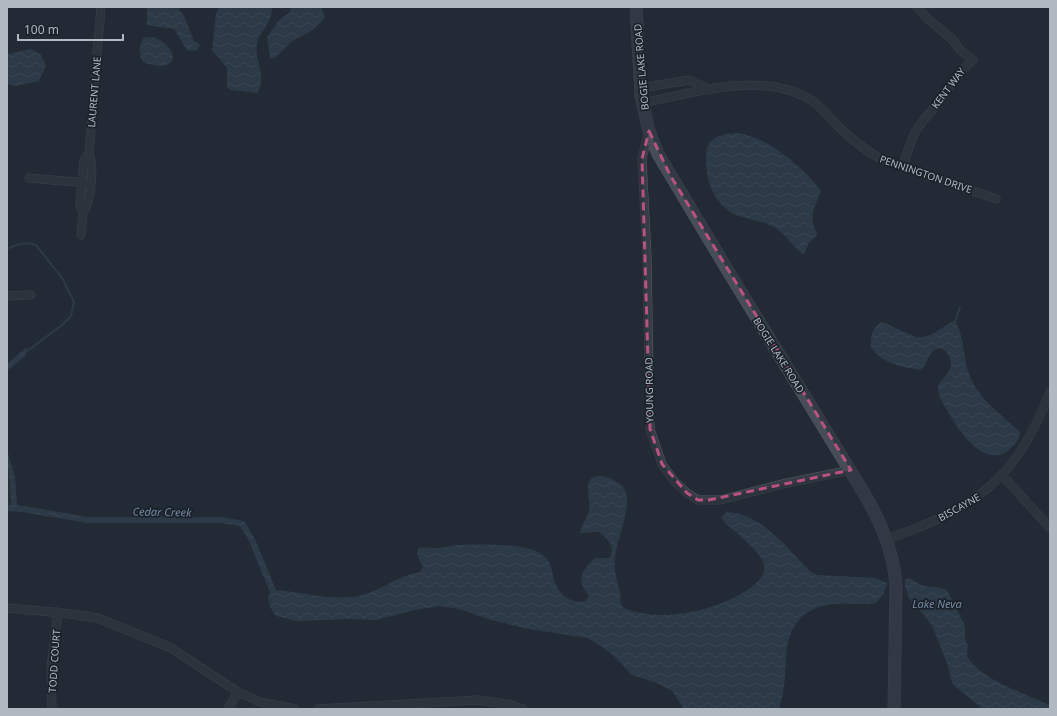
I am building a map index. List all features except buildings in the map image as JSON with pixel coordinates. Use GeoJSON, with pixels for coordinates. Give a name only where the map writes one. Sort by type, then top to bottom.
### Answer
{"type":"FeatureCollection","features":[{"type":"Feature","properties":{"kind":"main road","name":"BOGIE LAKE ROAD"},"geometry":{"type":"LineString","coordinates":[[636,7],[642,103],[649,130],[658,154],[851,470],[876,513],[887,539],[894,566],[896,595],[894,709]]}},
{"type":"Feature","properties":{"kind":"street","name":"LAURENT LANE"},"geometry":{"type":"LineString","coordinates":[[81,235],[83,213],[88,206],[86,183],[92,161],[88,153],[101,7]]}},
{"type":"Feature","properties":{"kind":"street","name":"KENT WAY"},"geometry":{"type":"LineString","coordinates":[[903,166],[915,132],[958,77],[961,70],[973,60],[960,50],[952,39],[928,19],[918,7]]}},
{"type":"Feature","properties":{"kind":"street"},"geometry":{"type":"LineString","coordinates":[[640,88],[689,80],[711,90]]}},
{"type":"Feature","properties":{"kind":"street","name":"PENNINGTON DRIVE"},"geometry":{"type":"LineString","coordinates":[[642,103],[731,86],[765,86],[795,91],[815,103],[866,151],[879,158],[996,199]]}},
{"type":"Feature","properties":{"kind":"street","name":"YOUNG ROAD"},"geometry":{"type":"LineString","coordinates":[[649,130],[644,145],[642,165],[647,256],[650,429],[662,464],[674,481],[687,493],[698,500],[721,500],[782,484],[851,470]]}},
{"type":"Feature","properties":{"kind":"street"},"geometry":{"type":"LineString","coordinates":[[29,178],[86,183]]}},
{"type":"Feature","properties":{"kind":"street"},"geometry":{"type":"LineString","coordinates":[[7,296],[31,295]]}},
{"type":"Feature","properties":{"kind":"street","name":"BISCAYNE"},"geometry":{"type":"LineString","coordinates":[[887,539],[937,519],[970,502],[988,490],[1002,475],[1034,430],[1050,392]]}},
{"type":"Feature","properties":{"kind":"street"},"geometry":{"type":"LineString","coordinates":[[1002,475],[1050,528]]}},
{"type":"Feature","properties":{"kind":"street"},"geometry":{"type":"LineString","coordinates":[[7,608],[58,612],[98,618],[171,648],[238,692],[260,702],[295,709]]}},
{"type":"Feature","properties":{"kind":"street","name":"TODD COURT"},"geometry":{"type":"LineString","coordinates":[[52,709],[51,668],[58,612]]}},
{"type":"Feature","properties":{"kind":"street"},"geometry":{"type":"LineString","coordinates":[[228,709],[238,692]]}},
{"type":"Feature","properties":{"kind":"street"},"geometry":{"type":"LineString","coordinates":[[318,709],[363,708],[478,700],[511,705],[523,709]]}},
{"type":"Feature","properties":{"kind":"highlighted area"},"geometry":{"type":"Polygon","coordinates":[[[649,131],[670,175],[851,470],[709,500],[698,500],[687,493],[662,464],[650,429],[642,159],[649,131]]]}},
{"type":"Feature","properties":{"kind":"green space"},"geometry":{"type":"Polygon","coordinates":[[[7,467],[11,487],[11,506],[7,506],[7,467]]]}},
{"type":"Feature","properties":{"kind":"water"},"geometry":{"type":"Polygon","coordinates":[[[147,7],[177,7],[184,16],[194,41],[200,45],[197,50],[187,50],[174,29],[147,25],[147,7]]]}},
{"type":"Feature","properties":{"kind":"water"},"geometry":{"type":"Polygon","coordinates":[[[219,7],[272,7],[270,19],[260,35],[257,44],[257,56],[261,72],[258,93],[231,90],[227,87],[227,68],[212,50],[216,14],[219,7]]]}},
{"type":"Feature","properties":{"kind":"water"},"geometry":{"type":"Polygon","coordinates":[[[292,7],[321,7],[325,18],[313,30],[292,41],[275,58],[270,58],[267,37],[279,20],[289,13],[292,7]]]}},
{"type":"Feature","properties":{"kind":"water"},"geometry":{"type":"Polygon","coordinates":[[[154,37],[163,43],[172,54],[172,60],[170,63],[164,66],[143,62],[140,56],[143,38],[154,37]]]}},
{"type":"Feature","properties":{"kind":"water"},"geometry":{"type":"Polygon","coordinates":[[[31,49],[40,54],[46,65],[39,81],[16,86],[7,84],[7,54],[31,49]]]}},
{"type":"Feature","properties":{"kind":"water"},"geometry":{"type":"Polygon","coordinates":[[[734,133],[758,139],[782,153],[804,172],[821,191],[813,211],[813,222],[817,233],[816,237],[809,242],[804,254],[801,253],[777,229],[767,224],[736,215],[721,205],[716,198],[707,173],[707,149],[711,141],[715,138],[734,133]]]}},
{"type":"Feature","properties":{"kind":"water"},"geometry":{"type":"Polygon","coordinates":[[[954,321],[959,330],[968,371],[972,381],[990,405],[1020,432],[1016,443],[1002,454],[993,455],[984,453],[976,448],[961,432],[942,402],[938,387],[949,371],[951,365],[950,357],[945,351],[939,348],[935,349],[920,370],[893,364],[881,357],[871,347],[872,333],[874,329],[882,322],[916,337],[922,337],[932,334],[954,321]]]}},
{"type":"Feature","properties":{"kind":"water"},"geometry":{"type":"Polygon","coordinates":[[[27,347],[25,356],[7,371],[7,364],[27,347]]]}},
{"type":"Feature","properties":{"kind":"water"},"geometry":{"type":"Polygon","coordinates":[[[7,450],[15,477],[17,505],[88,517],[221,517],[244,521],[255,539],[276,590],[330,597],[352,597],[362,595],[377,590],[405,576],[420,572],[423,567],[417,555],[418,548],[486,544],[523,547],[540,553],[550,564],[554,581],[561,593],[568,599],[581,602],[586,601],[589,596],[582,585],[581,580],[586,567],[595,558],[609,558],[612,551],[608,540],[599,532],[580,533],[589,511],[589,483],[591,479],[596,476],[607,477],[619,483],[626,493],[626,510],[616,548],[615,565],[621,604],[628,610],[657,615],[695,611],[714,606],[728,600],[753,586],[763,574],[764,567],[762,560],[757,552],[742,537],[723,521],[721,517],[727,512],[740,514],[763,526],[774,534],[811,572],[817,575],[876,578],[887,583],[884,593],[876,603],[833,604],[822,606],[812,610],[798,621],[793,628],[787,647],[784,690],[779,709],[684,709],[672,691],[657,683],[632,675],[614,656],[588,638],[528,629],[491,620],[459,609],[440,606],[415,610],[376,620],[350,619],[297,621],[276,616],[270,607],[268,596],[270,592],[249,541],[240,526],[221,523],[88,523],[22,512],[7,511],[7,506],[11,505],[11,498],[7,450]]]}},
{"type":"Feature","properties":{"kind":"water","name":"Lake Neva"},"geometry":{"type":"Polygon","coordinates":[[[907,578],[919,584],[941,588],[948,592],[965,626],[965,639],[968,646],[967,656],[973,665],[1004,685],[1050,706],[1050,709],[983,709],[957,688],[952,683],[948,666],[933,628],[925,616],[910,600],[905,587],[905,580],[907,578]]]}},
{"type":"Feature","properties":{"kind":"waterway"},"geometry":{"type":"LineString","coordinates":[[7,249],[21,244],[36,245],[62,278],[74,302],[71,316],[62,325],[26,352]]}},
{"type":"Feature","properties":{"kind":"waterway"},"geometry":{"type":"LineString","coordinates":[[955,322],[960,307]]}},
{"type":"Feature","properties":{"kind":"water label","name":"Cedar Creek"},"geometry":{"type":"Point","coordinates":[162,512]}}]}
